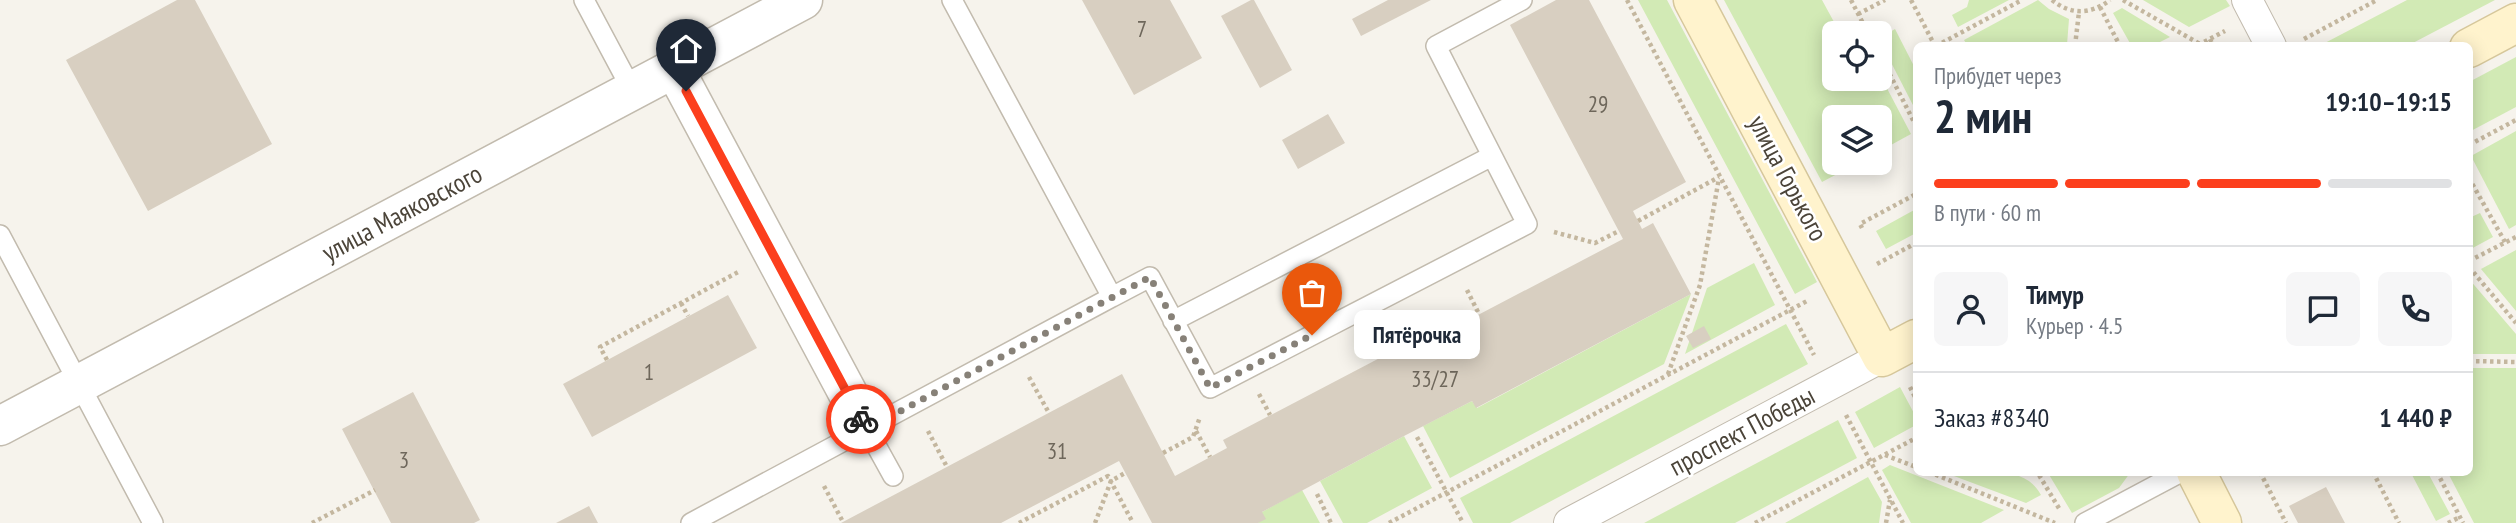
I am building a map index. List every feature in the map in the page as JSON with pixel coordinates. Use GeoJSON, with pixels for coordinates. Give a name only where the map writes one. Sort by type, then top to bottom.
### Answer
{"type":"FeatureCollection","features":[{"type":"Feature","properties":{"kind":"main road","name":"улица Горького"},"geometry":{"type":"LineString","coordinates":[[1693,0],[1882,356]]}},
{"type":"Feature","properties":{"kind":"main road"},"geometry":{"type":"LineString","coordinates":[[2473,46],[2516,23]]}},
{"type":"Feature","properties":{"kind":"main road","name":"проспект Победы"},"geometry":{"type":"LineString","coordinates":[[1882,356],[1913,340]]}},
{"type":"Feature","properties":{"kind":"main road"},"geometry":{"type":"LineString","coordinates":[[2198,476],[2222,523]]}},
{"type":"Feature","properties":{"kind":"street","name":"улица Маяковского"},"geometry":{"type":"LineString","coordinates":[[0,426],[803,0]]}},
{"type":"Feature","properties":{"kind":"street"},"geometry":{"type":"LineString","coordinates":[[2247,0],[2269,42]]}},
{"type":"Feature","properties":{"kind":"street"},"geometry":{"type":"LineString","coordinates":[[674,68],[867,429]]}},
{"type":"Feature","properties":{"kind":"street","name":"проспект Победы"},"geometry":{"type":"LineString","coordinates":[[1569,523],[1882,356]]}},
{"type":"Feature","properties":{"kind":"lane"},"geometry":{"type":"LineString","coordinates":[[584,0],[632,90]]}},
{"type":"Feature","properties":{"kind":"lane"},"geometry":{"type":"LineString","coordinates":[[952,0],[1112,297]]}},
{"type":"Feature","properties":{"kind":"lane"},"geometry":{"type":"LineString","coordinates":[[691,523],[1150,277],[1210,388],[1527,224],[1436,46],[1522,0]]}},
{"type":"Feature","properties":{"kind":"lane"},"geometry":{"type":"LineString","coordinates":[[1173,321],[1492,156]]}},
{"type":"Feature","properties":{"kind":"lane"},"geometry":{"type":"LineString","coordinates":[[0,235],[153,523]]}},
{"type":"Feature","properties":{"kind":"lane"},"geometry":{"type":"LineString","coordinates":[[867,429],[893,476]]}},
{"type":"Feature","properties":{"kind":"lane"},"geometry":{"type":"LineString","coordinates":[[2085,523],[2173,476]]}},
{"type":"Feature","properties":{"kind":"path"},"geometry":{"type":"LineString","coordinates":[[1626,0],[1902,523]]}},
{"type":"Feature","properties":{"kind":"path"},"geometry":{"type":"LineString","coordinates":[[1851,0],[1862,21]]}},
{"type":"Feature","properties":{"kind":"path"},"geometry":{"type":"LineString","coordinates":[[1858,14],[1885,0]]}},
{"type":"Feature","properties":{"kind":"path"},"geometry":{"type":"LineString","coordinates":[[1911,0],[1934,42]]}},
{"type":"Feature","properties":{"kind":"path"},"geometry":{"type":"LineString","coordinates":[[1943,42],[2022,0]]}},
{"type":"Feature","properties":{"kind":"path"},"geometry":{"type":"LineString","coordinates":[[2052,0],[2062,8],[2079,12],[2100,7],[2109,0]]}},
{"type":"Feature","properties":{"kind":"path"},"geometry":{"type":"LineString","coordinates":[[2123,0],[2196,42]]}},
{"type":"Feature","properties":{"kind":"path"},"geometry":{"type":"LineString","coordinates":[[2304,39],[2378,0]]}},
{"type":"Feature","properties":{"kind":"path"},"geometry":{"type":"LineString","coordinates":[[2100,7],[2118,42]]}},
{"type":"Feature","properties":{"kind":"path"},"geometry":{"type":"LineString","coordinates":[[2076,42],[2079,12]]}},
{"type":"Feature","properties":{"kind":"path"},"geometry":{"type":"LineString","coordinates":[[1892,79],[1913,120]]}},
{"type":"Feature","properties":{"kind":"path"},"geometry":{"type":"LineString","coordinates":[[2473,143],[2516,120]]}},
{"type":"Feature","properties":{"kind":"path"},"geometry":{"type":"LineString","coordinates":[[1638,220],[1720,177]]}},
{"type":"Feature","properties":{"kind":"path"},"geometry":{"type":"LineString","coordinates":[[1668,374],[1700,285],[1720,177]]}},
{"type":"Feature","properties":{"kind":"path"},"geometry":{"type":"LineString","coordinates":[[2473,185],[2505,242]]}},
{"type":"Feature","properties":{"kind":"path"},"geometry":{"type":"LineString","coordinates":[[1865,233],[1860,224],[1913,196]]}},
{"type":"Feature","properties":{"kind":"path"},"geometry":{"type":"LineString","coordinates":[[1527,224],[1595,243],[1619,231]]}},
{"type":"Feature","properties":{"kind":"path"},"geometry":{"type":"LineString","coordinates":[[2473,259],[2516,237]]}},
{"type":"Feature","properties":{"kind":"path"},"geometry":{"type":"LineString","coordinates":[[1389,523],[1913,245]]}},
{"type":"Feature","properties":{"kind":"path"},"geometry":{"type":"LineString","coordinates":[[1875,253],[1880,262]]}},
{"type":"Feature","properties":{"kind":"path"},"geometry":{"type":"LineString","coordinates":[[607,360],[600,347],[773,254]]}},
{"type":"Feature","properties":{"kind":"path"},"geometry":{"type":"LineString","coordinates":[[2473,272],[2516,323]]}},
{"type":"Feature","properties":{"kind":"path"},"geometry":{"type":"LineString","coordinates":[[681,303],[688,316]]}},
{"type":"Feature","properties":{"kind":"path"},"geometry":{"type":"LineString","coordinates":[[1015,349],[1049,413]]}},
{"type":"Feature","properties":{"kind":"path"},"geometry":{"type":"LineString","coordinates":[[2473,361],[2516,362]]}},
{"type":"Feature","properties":{"kind":"path"},"geometry":{"type":"LineString","coordinates":[[1163,453],[1193,437],[1210,388]]}},
{"type":"Feature","properties":{"kind":"path"},"geometry":{"type":"LineString","coordinates":[[913,404],[947,467]]}},
{"type":"Feature","properties":{"kind":"path"},"geometry":{"type":"LineString","coordinates":[[1196,431],[1210,457]]}},
{"type":"Feature","properties":{"kind":"path"},"geometry":{"type":"LineString","coordinates":[[1417,437],[1463,523]]}},
{"type":"Feature","properties":{"kind":"path"},"geometry":{"type":"LineString","coordinates":[[1755,523],[1913,440]]}},
{"type":"Feature","properties":{"kind":"path"},"geometry":{"type":"LineString","coordinates":[[1884,455],[1913,466]]}},
{"type":"Feature","properties":{"kind":"path"},"geometry":{"type":"LineString","coordinates":[[809,460],[843,522]]}},
{"type":"Feature","properties":{"kind":"path"},"geometry":{"type":"LineString","coordinates":[[1095,523],[1111,481],[1125,473]]}},
{"type":"Feature","properties":{"kind":"path"},"geometry":{"type":"LineString","coordinates":[[1019,523],[1108,476],[1133,523]]}},
{"type":"Feature","properties":{"kind":"path"},"geometry":{"type":"LineString","coordinates":[[1939,476],[2056,523]]}},
{"type":"Feature","properties":{"kind":"path"},"geometry":{"type":"LineString","coordinates":[[2040,476],[2062,513]]}},
{"type":"Feature","properties":{"kind":"path"},"geometry":{"type":"LineString","coordinates":[[2262,476],[2286,523]]}},
{"type":"Feature","properties":{"kind":"path"},"geometry":{"type":"LineString","coordinates":[[2375,476],[2399,523]]}},
{"type":"Feature","properties":{"kind":"path"},"geometry":{"type":"LineString","coordinates":[[2439,476],[2463,523]]}},
{"type":"Feature","properties":{"kind":"path"},"geometry":{"type":"LineString","coordinates":[[312,523],[375,490]]}},
{"type":"Feature","properties":{"kind":"path"},"geometry":{"type":"LineString","coordinates":[[1317,494],[1331,523]]}},
{"type":"Feature","properties":{"kind":"path"},"geometry":{"type":"LineString","coordinates":[[1886,523],[1890,499]]}},
{"type":"Feature","properties":{"kind":"path"},"geometry":{"type":"LineString","coordinates":[[2448,523],[2460,517]]}},
{"type":"Feature","properties":{"kind":"green space"},"geometry":{"type":"Polygon","coordinates":[[[1638,0],[1667,0],[1817,282],[1795,294],[1638,0]]]}},
{"type":"Feature","properties":{"kind":"green space"},"geometry":{"type":"Polygon","coordinates":[[[1724,0],[1822,0],[1833,21],[1822,21],[1822,91],[1888,91],[1911,134],[1892,144],[1892,105],[1822,105],[1822,175],[1835,175],[1822,182],[1724,0]]]}},
{"type":"Feature","properties":{"kind":"green space"},"geometry":{"type":"Polygon","coordinates":[[[1969,0],[2009,0],[1958,27],[1952,15],[1967,7],[1969,0]]]}},
{"type":"Feature","properties":{"kind":"green space"},"geometry":{"type":"Polygon","coordinates":[[[2038,0],[2069,19],[2067,42],[1964,40],[2038,0]]]}},
{"type":"Feature","properties":{"kind":"green space"},"geometry":{"type":"Polygon","coordinates":[[[2143,0],[2226,0],[2230,6],[2189,27],[2143,0]]]}},
{"type":"Feature","properties":{"kind":"green space"},"geometry":{"type":"Polygon","coordinates":[[[2407,0],[2495,0],[2415,42],[2327,42],[2407,0]]]}},
{"type":"Feature","properties":{"kind":"green space"},"geometry":{"type":"Polygon","coordinates":[[[2122,8],[2170,37],[2160,42],[2129,42],[2113,13],[2122,8]]]}},
{"type":"Feature","properties":{"kind":"green space"},"geometry":{"type":"Polygon","coordinates":[[[1895,29],[1913,64],[1913,105],[1892,64],[1892,31],[1895,29]]]}},
{"type":"Feature","properties":{"kind":"green space"},"geometry":{"type":"Polygon","coordinates":[[[2516,57],[2516,107],[2473,130],[2473,80],[2516,57]]]}},
{"type":"Feature","properties":{"kind":"green space"},"geometry":{"type":"Polygon","coordinates":[[[2516,131],[2516,225],[2509,229],[2473,160],[2473,155],[2516,131]]]}},
{"type":"Feature","properties":{"kind":"green space"},"geometry":{"type":"Polygon","coordinates":[[[1913,211],[1913,235],[1886,249],[1876,231],[1913,211]]]}},
{"type":"Feature","properties":{"kind":"green space"},"geometry":{"type":"Polygon","coordinates":[[[2480,213],[2493,237],[2473,248],[2473,216],[2480,213]]]}},
{"type":"Feature","properties":{"kind":"green space"},"geometry":{"type":"Polygon","coordinates":[[[2516,250],[2516,311],[2481,269],[2516,250]]]}},
{"type":"Feature","properties":{"kind":"green space"},"geometry":{"type":"Polygon","coordinates":[[[1754,263],[1775,305],[1685,354],[1707,288],[1754,263]]]}},
{"type":"Feature","properties":{"kind":"green space"},"geometry":{"type":"Polygon","coordinates":[[[2473,284],[2516,334],[2516,354],[2473,354],[2473,284]]]}},
{"type":"Feature","properties":{"kind":"green space"},"geometry":{"type":"Polygon","coordinates":[[[1691,294],[1664,364],[1450,478],[1423,426],[1472,401],[1477,408],[1691,294]]]}},
{"type":"Feature","properties":{"kind":"green space"},"geometry":{"type":"Polygon","coordinates":[[[1786,324],[1808,364],[1510,523],[1473,523],[1460,498],[1786,324]]]}},
{"type":"Feature","properties":{"kind":"green space"},"geometry":{"type":"Polygon","coordinates":[[[2473,368],[2516,368],[2516,523],[2474,523],[2450,476],[2473,476],[2473,368]]]}},
{"type":"Feature","properties":{"kind":"green space"},"geometry":{"type":"Polygon","coordinates":[[[1900,387],[1913,411],[1913,427],[1874,448],[1855,412],[1900,387]]]}},
{"type":"Feature","properties":{"kind":"green space"},"geometry":{"type":"Polygon","coordinates":[[[1838,420],[1857,458],[1735,523],[1644,523],[1838,420]]]}},
{"type":"Feature","properties":{"kind":"green space"},"geometry":{"type":"Polygon","coordinates":[[[1404,436],[1432,488],[1367,523],[1343,523],[1320,481],[1404,436]]]}},
{"type":"Feature","properties":{"kind":"green space"},"geometry":{"type":"Polygon","coordinates":[[[1890,465],[2004,510],[1981,523],[1911,523],[1882,470],[1890,465]]]}},
{"type":"Feature","properties":{"kind":"green space"},"geometry":{"type":"Polygon","coordinates":[[[1954,476],[2018,476],[2026,479],[2041,495],[2026,503],[1954,476]]]}},
{"type":"Feature","properties":{"kind":"green space"},"geometry":{"type":"Polygon","coordinates":[[[2050,476],[2128,476],[2119,488],[2072,513],[2050,476]]]}},
{"type":"Feature","properties":{"kind":"green space"},"geometry":{"type":"Polygon","coordinates":[[[2413,476],[2430,476],[2450,514],[2436,521],[2413,476]]]}},
{"type":"Feature","properties":{"kind":"green space"},"geometry":{"type":"Polygon","coordinates":[[[1868,477],[1882,502],[1879,523],[1785,523],[1868,477]]]}},
{"type":"Feature","properties":{"kind":"green space"},"geometry":{"type":"Polygon","coordinates":[[[1302,490],[1320,523],[1258,523],[1262,512],[1302,490]]]}},
{"type":"Feature","properties":{"kind":"building"},"geometry":{"type":"Polygon","coordinates":[[[177,0],[195,0],[272,144],[148,211],[66,60],[177,0]]]}},
{"type":"Feature","properties":{"kind":"building"},"geometry":{"type":"Polygon","coordinates":[[[1082,0],[1170,0],[1202,58],[1134,95],[1082,0]]]}},
{"type":"Feature","properties":{"kind":"building"},"geometry":{"type":"Polygon","coordinates":[[[1254,0],[1292,70],[1260,88],[1221,16],[1254,0]]]}},
{"type":"Feature","properties":{"kind":"building"},"geometry":{"type":"Polygon","coordinates":[[[1388,0],[1431,0],[1361,36],[1352,19],[1388,0]]]}},
{"type":"Feature","properties":{"kind":"building"},"geometry":{"type":"Polygon","coordinates":[[[1556,0],[1589,0],[1686,182],[1633,211],[1642,229],[1653,223],[1691,294],[1476,408],[1472,401],[1404,436],[1262,512],[1266,519],[1258,523],[1152,523],[1119,461],[1001,523],[841,523],[1122,374],[1175,476],[1227,448],[1223,440],[1435,329],[1438,336],[1623,239],[1510,25],[1556,0]]]}},
{"type":"Feature","properties":{"kind":"building"},"geometry":{"type":"Polygon","coordinates":[[[1328,114],[1345,143],[1298,169],[1282,140],[1328,114]]]}},
{"type":"Feature","properties":{"kind":"building"},"geometry":{"type":"Polygon","coordinates":[[[728,295],[757,348],[592,437],[563,384],[728,295]]]}},
{"type":"Feature","properties":{"kind":"building"},"geometry":{"type":"Polygon","coordinates":[[[1704,326],[1711,339],[1693,348],[1686,336],[1704,326]]]}},
{"type":"Feature","properties":{"kind":"building"},"geometry":{"type":"Polygon","coordinates":[[[413,392],[480,520],[474,523],[391,523],[342,429],[413,392]]]}},
{"type":"Feature","properties":{"kind":"building"},"geometry":{"type":"Polygon","coordinates":[[[2326,487],[2345,523],[2298,523],[2289,506],[2326,487]]]}},
{"type":"Feature","properties":{"kind":"building"},"geometry":{"type":"Polygon","coordinates":[[[589,506],[598,523],[556,523],[589,506]]]}},
{"type":"Feature","properties":{"kind":"way so far"},"geometry":{"type":"LineString","coordinates":[[861,419],[867,429],[1150,277],[1210,388],[1312,335]]}},
{"type":"Feature","properties":{"kind":"place","name":"Пятёрочка"},"geometry":{"type":"Point","coordinates":[1312,335]}},
{"type":"Feature","properties":{"kind":"route"},"geometry":{"type":"LineString","coordinates":[[686,91],[861,419]]}}]}
